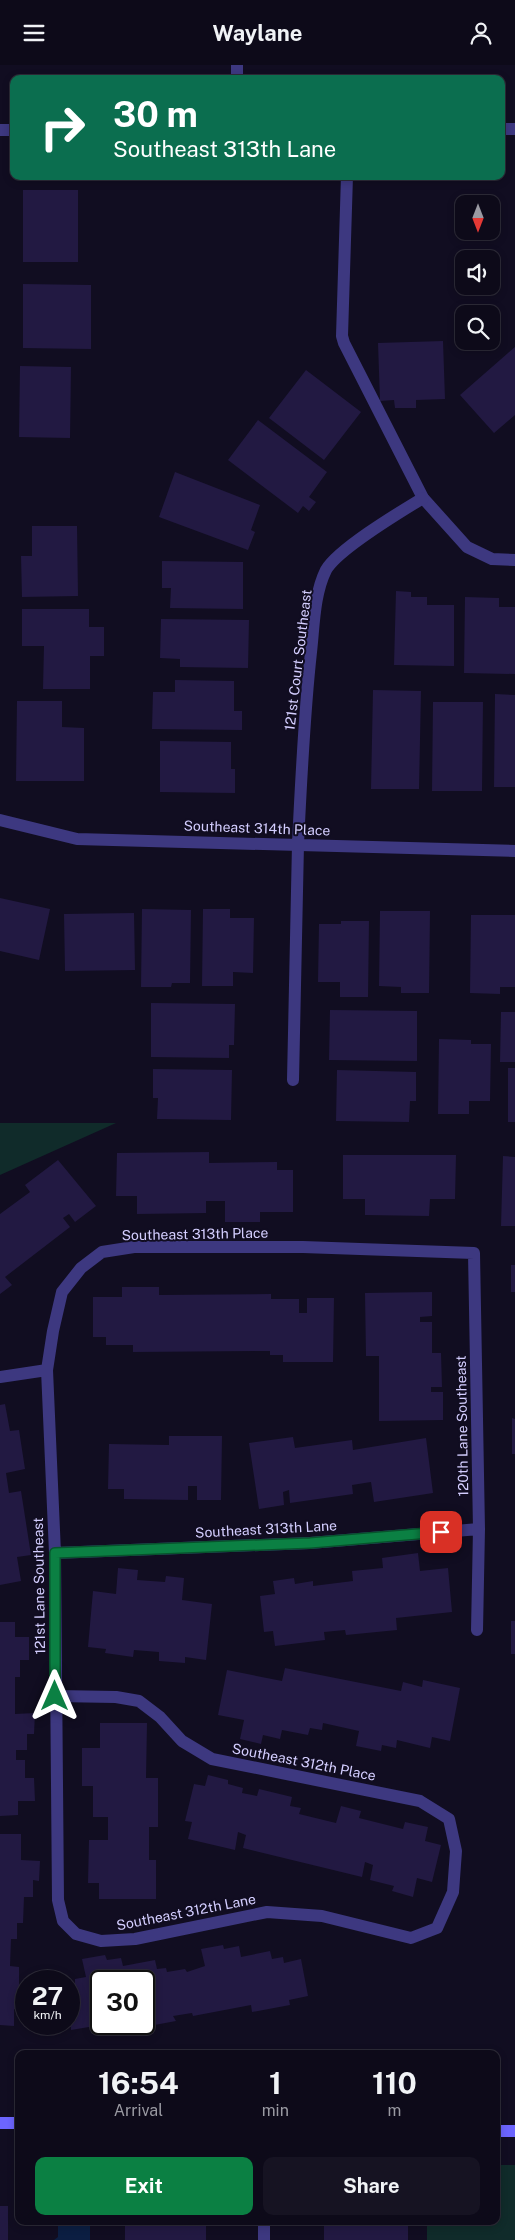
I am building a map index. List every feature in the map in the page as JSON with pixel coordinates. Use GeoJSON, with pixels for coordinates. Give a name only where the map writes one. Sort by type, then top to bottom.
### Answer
{"type":"FeatureCollection","features":[{"type":"Feature","properties":{"kind":"main road"},"geometry":{"type":"LineString","coordinates":[[0,2123],[15,2123]]}},
{"type":"Feature","properties":{"kind":"main road"},"geometry":{"type":"LineString","coordinates":[[500,2131],[515,2131]]}},
{"type":"Feature","properties":{"kind":"street"},"geometry":{"type":"LineString","coordinates":[[347,180],[342,336],[423,498],[467,547],[492,559],[515,560]]}},
{"type":"Feature","properties":{"kind":"street","name":"121st Court Southeast"},"geometry":{"type":"LineString","coordinates":[[293,1080],[298,844],[306,703],[320,589],[327,569],[365,535],[423,498]]}},
{"type":"Feature","properties":{"kind":"street","name":"Southeast 314th Place"},"geometry":{"type":"LineString","coordinates":[[0,820],[77,839],[515,851]]}},
{"type":"Feature","properties":{"kind":"street","name":"Southeast 313th Place"},"geometry":{"type":"LineString","coordinates":[[47,1370],[62,1291],[81,1268],[102,1252],[134,1247],[302,1247],[474,1253]]}},
{"type":"Feature","properties":{"kind":"street","name":"120th Lane Southeast"},"geometry":{"type":"LineString","coordinates":[[474,1253],[478,1529],[477,1630]]}},
{"type":"Feature","properties":{"kind":"street"},"geometry":{"type":"LineString","coordinates":[[0,1377],[47,1370]]}},
{"type":"Feature","properties":{"kind":"street","name":"121st Lane Southeast"},"geometry":{"type":"LineString","coordinates":[[47,1370],[55,1553],[58,1900],[63,1921]]}},
{"type":"Feature","properties":{"kind":"street","name":"Southeast 313th Lane"},"geometry":{"type":"LineString","coordinates":[[55,1553],[310,1543],[478,1529]]}},
{"type":"Feature","properties":{"kind":"street","name":"Southeast 312th Place"},"geometry":{"type":"LineString","coordinates":[[55,1696],[116,1697],[139,1701],[160,1717],[182,1741],[212,1759],[420,1801],[449,1819],[456,1851],[453,1892],[437,1928]]}},
{"type":"Feature","properties":{"kind":"street","name":"Southeast 312th Lane"},"geometry":{"type":"LineString","coordinates":[[63,1921],[76,1934],[101,1941],[135,1939],[268,1912],[322,1916],[411,1938],[437,1928]]}},
{"type":"Feature","properties":{"kind":"street"},"geometry":{"type":"LineString","coordinates":[[264,2225],[264,2240]]}},
{"type":"Feature","properties":{"kind":"green space"},"geometry":{"type":"Polygon","coordinates":[[[0,1123],[116,1123],[0,1175],[0,1123]]]}},
{"type":"Feature","properties":{"kind":"green space"},"geometry":{"type":"Polygon","coordinates":[[[500,2165],[515,2165],[515,2240],[427,2240],[427,2225],[500,2225],[500,2165]]]}},
{"type":"Feature","properties":{"kind":"water"},"geometry":{"type":"Polygon","coordinates":[[[58,2225],[90,2225],[90,2240],[54,2240],[58,2237],[58,2225]]]}},
{"type":"Feature","properties":{"kind":"building"},"geometry":{"type":"Polygon","coordinates":[[[23,190],[78,190],[78,262],[23,262],[23,190]]]}},
{"type":"Feature","properties":{"kind":"building"},"geometry":{"type":"Polygon","coordinates":[[[23,284],[91,285],[91,349],[23,348],[23,284]]]}},
{"type":"Feature","properties":{"kind":"building"},"geometry":{"type":"Polygon","coordinates":[[[443,341],[445,399],[416,400],[416,408],[395,408],[394,400],[380,401],[378,343],[443,341]]]}},
{"type":"Feature","properties":{"kind":"building"},"geometry":{"type":"Polygon","coordinates":[[[515,347],[515,415],[494,433],[460,395],[515,347]]]}},
{"type":"Feature","properties":{"kind":"building"},"geometry":{"type":"Polygon","coordinates":[[[20,366],[71,367],[70,438],[19,437],[20,366]]]}},
{"type":"Feature","properties":{"kind":"building"},"geometry":{"type":"Polygon","coordinates":[[[306,370],[361,412],[324,460],[269,418],[306,370]]]}},
{"type":"Feature","properties":{"kind":"building"},"geometry":{"type":"Polygon","coordinates":[[[258,420],[327,472],[309,497],[316,502],[309,511],[303,506],[298,513],[228,460],[258,420]]]}},
{"type":"Feature","properties":{"kind":"building"},"geometry":{"type":"Polygon","coordinates":[[[175,472],[260,505],[251,530],[255,532],[248,550],[159,517],[175,472]]]}},
{"type":"Feature","properties":{"kind":"building"},"geometry":{"type":"Polygon","coordinates":[[[32,526],[77,526],[78,596],[22,597],[21,556],[32,556],[32,526]]]}},
{"type":"Feature","properties":{"kind":"building"},"geometry":{"type":"Polygon","coordinates":[[[162,561],[243,562],[243,609],[170,608],[171,588],[162,588],[162,561]]]}},
{"type":"Feature","properties":{"kind":"building"},"geometry":{"type":"Polygon","coordinates":[[[396,591],[411,592],[411,597],[427,597],[427,605],[454,605],[454,666],[394,665],[396,591]]]}},
{"type":"Feature","properties":{"kind":"building"},"geometry":{"type":"Polygon","coordinates":[[[465,597],[499,598],[499,607],[515,607],[515,674],[464,673],[465,597]]]}},
{"type":"Feature","properties":{"kind":"building"},"geometry":{"type":"Polygon","coordinates":[[[22,609],[89,609],[89,627],[104,627],[104,656],[90,656],[90,689],[43,689],[44,646],[22,646],[22,609]]]}},
{"type":"Feature","properties":{"kind":"building"},"geometry":{"type":"Polygon","coordinates":[[[161,619],[249,620],[248,668],[180,667],[180,659],[160,658],[161,619]]]}},
{"type":"Feature","properties":{"kind":"building"},"geometry":{"type":"Polygon","coordinates":[[[175,680],[234,681],[234,711],[242,711],[242,730],[152,729],[153,692],[175,692],[175,680]]]}},
{"type":"Feature","properties":{"kind":"building"},"geometry":{"type":"Polygon","coordinates":[[[373,690],[421,691],[419,789],[371,789],[373,690]]]}},
{"type":"Feature","properties":{"kind":"building"},"geometry":{"type":"Polygon","coordinates":[[[495,694],[515,695],[515,787],[494,787],[495,694]]]}},
{"type":"Feature","properties":{"kind":"building"},"geometry":{"type":"Polygon","coordinates":[[[17,701],[62,701],[62,727],[84,728],[84,781],[16,781],[17,701]]]}},
{"type":"Feature","properties":{"kind":"building"},"geometry":{"type":"Polygon","coordinates":[[[433,702],[483,702],[482,791],[432,791],[433,702]]]}},
{"type":"Feature","properties":{"kind":"building"},"geometry":{"type":"Polygon","coordinates":[[[160,741],[231,742],[231,769],[235,769],[235,793],[160,792],[160,741]]]}},
{"type":"Feature","properties":{"kind":"building"},"geometry":{"type":"Polygon","coordinates":[[[0,898],[50,909],[39,960],[0,951],[0,898]]]}},
{"type":"Feature","properties":{"kind":"building"},"geometry":{"type":"Polygon","coordinates":[[[142,909],[191,910],[190,983],[172,983],[171,987],[141,987],[142,909]]]}},
{"type":"Feature","properties":{"kind":"building"},"geometry":{"type":"Polygon","coordinates":[[[203,909],[230,909],[230,918],[254,918],[253,973],[233,972],[233,986],[202,986],[203,909]]]}},
{"type":"Feature","properties":{"kind":"building"},"geometry":{"type":"Polygon","coordinates":[[[380,911],[430,911],[429,993],[401,993],[401,987],[379,986],[380,911]]]}},
{"type":"Feature","properties":{"kind":"building"},"geometry":{"type":"Polygon","coordinates":[[[134,913],[135,970],[65,971],[64,914],[134,913]]]}},
{"type":"Feature","properties":{"kind":"building"},"geometry":{"type":"Polygon","coordinates":[[[471,915],[515,915],[515,987],[500,987],[500,994],[470,993],[471,915]]]}},
{"type":"Feature","properties":{"kind":"building"},"geometry":{"type":"Polygon","coordinates":[[[341,921],[369,921],[368,997],[340,997],[340,982],[318,982],[319,924],[341,924],[341,921]]]}},
{"type":"Feature","properties":{"kind":"building"},"geometry":{"type":"Polygon","coordinates":[[[151,1003],[235,1004],[234,1045],[229,1045],[229,1058],[151,1057],[151,1003]]]}},
{"type":"Feature","properties":{"kind":"building"},"geometry":{"type":"Polygon","coordinates":[[[330,1010],[417,1011],[417,1061],[329,1060],[330,1010]]]}},
{"type":"Feature","properties":{"kind":"building"},"geometry":{"type":"Polygon","coordinates":[[[501,1012],[515,1012],[515,1062],[500,1062],[501,1012]]]}},
{"type":"Feature","properties":{"kind":"building"},"geometry":{"type":"Polygon","coordinates":[[[439,1039],[471,1040],[471,1044],[491,1044],[490,1101],[469,1101],[469,1114],[438,1114],[439,1039]]]}},
{"type":"Feature","properties":{"kind":"building"},"geometry":{"type":"Polygon","coordinates":[[[508,1068],[515,1068],[515,1122],[508,1122],[508,1068]]]}},
{"type":"Feature","properties":{"kind":"building"},"geometry":{"type":"Polygon","coordinates":[[[153,1069],[232,1070],[231,1120],[157,1119],[158,1098],[153,1098],[153,1069]]]}},
{"type":"Feature","properties":{"kind":"building"},"geometry":{"type":"Polygon","coordinates":[[[337,1070],[416,1072],[416,1101],[410,1101],[409,1122],[336,1121],[337,1070]]]}},
{"type":"Feature","properties":{"kind":"building"},"geometry":{"type":"Polygon","coordinates":[[[209,1152],[209,1163],[277,1162],[277,1170],[293,1170],[293,1212],[260,1212],[260,1222],[225,1222],[225,1201],[206,1201],[206,1213],[137,1214],[137,1196],[116,1196],[117,1153],[209,1152]]]}},
{"type":"Feature","properties":{"kind":"building"},"geometry":{"type":"Polygon","coordinates":[[[343,1155],[456,1155],[455,1199],[430,1199],[429,1216],[365,1215],[365,1199],[343,1199],[343,1155]]]}},
{"type":"Feature","properties":{"kind":"building"},"geometry":{"type":"Polygon","coordinates":[[[503,1156],[515,1157],[515,1226],[501,1226],[503,1156]]]}},
{"type":"Feature","properties":{"kind":"building"},"geometry":{"type":"Polygon","coordinates":[[[58,1160],[96,1206],[75,1222],[69,1214],[63,1218],[70,1227],[5,1277],[12,1285],[0,1294],[0,1214],[30,1192],[25,1185],[58,1160]]]}},
{"type":"Feature","properties":{"kind":"building"},"geometry":{"type":"Polygon","coordinates":[[[511,1265],[515,1265],[515,1292],[511,1292],[511,1265]]]}},
{"type":"Feature","properties":{"kind":"building"},"geometry":{"type":"Polygon","coordinates":[[[122,1287],[159,1287],[159,1295],[271,1294],[271,1299],[299,1299],[299,1313],[307,1313],[307,1298],[334,1298],[333,1362],[283,1362],[283,1355],[270,1355],[270,1351],[133,1352],[133,1345],[106,1345],[106,1337],[93,1337],[93,1297],[122,1297],[122,1287]]]}},
{"type":"Feature","properties":{"kind":"building"},"geometry":{"type":"Polygon","coordinates":[[[432,1292],[432,1316],[420,1317],[420,1322],[432,1322],[432,1353],[441,1353],[442,1387],[431,1387],[431,1392],[443,1392],[443,1420],[379,1421],[379,1356],[366,1356],[365,1293],[432,1292]]]}},
{"type":"Feature","properties":{"kind":"building"},"geometry":{"type":"Polygon","coordinates":[[[5,1404],[10,1431],[19,1430],[25,1469],[6,1473],[9,1493],[21,1491],[31,1555],[17,1557],[21,1581],[0,1585],[0,1405],[5,1404]]]}},
{"type":"Feature","properties":{"kind":"building"},"geometry":{"type":"Polygon","coordinates":[[[512,1418],[515,1419],[515,1454],[512,1454],[512,1418]]]}},
{"type":"Feature","properties":{"kind":"building"},"geometry":{"type":"Polygon","coordinates":[[[169,1436],[222,1436],[221,1500],[197,1500],[197,1486],[188,1486],[188,1500],[124,1499],[124,1489],[108,1489],[109,1444],[169,1445],[169,1436]]]}},
{"type":"Feature","properties":{"kind":"building"},"geometry":{"type":"Polygon","coordinates":[[[293,1437],[295,1448],[352,1440],[353,1450],[426,1438],[433,1493],[374,1502],[371,1482],[352,1485],[353,1494],[290,1503],[289,1490],[283,1492],[284,1505],[259,1509],[249,1443],[293,1437]]]}},
{"type":"Feature","properties":{"kind":"building"},"geometry":{"type":"Polygon","coordinates":[[[418,1553],[420,1571],[448,1568],[452,1612],[396,1618],[397,1630],[346,1635],[345,1630],[324,1632],[325,1640],[275,1646],[273,1631],[264,1632],[260,1596],[275,1594],[273,1581],[294,1578],[295,1584],[313,1581],[313,1586],[353,1581],[352,1571],[383,1568],[382,1558],[418,1553]]]}},
{"type":"Feature","properties":{"kind":"building"},"geometry":{"type":"Polygon","coordinates":[[[118,1568],[138,1570],[137,1580],[165,1582],[166,1576],[184,1578],[182,1600],[212,1604],[206,1660],[185,1657],[185,1663],[159,1661],[159,1652],[134,1650],[133,1657],[105,1653],[106,1649],[88,1647],[93,1591],[116,1594],[118,1568]]]}},
{"type":"Feature","properties":{"kind":"building"},"geometry":{"type":"Polygon","coordinates":[[[511,1621],[515,1621],[515,1654],[511,1654],[511,1621]]]}},
{"type":"Feature","properties":{"kind":"building"},"geometry":{"type":"Polygon","coordinates":[[[0,1622],[15,1622],[15,1637],[29,1637],[29,1660],[20,1660],[20,1677],[15,1677],[15,1714],[35,1713],[34,1734],[27,1734],[27,1750],[16,1750],[16,1760],[25,1760],[25,1778],[34,1778],[35,1801],[18,1801],[18,1815],[0,1816],[0,1622]]]}},
{"type":"Feature","properties":{"kind":"building"},"geometry":{"type":"Polygon","coordinates":[[[285,1668],[401,1691],[403,1682],[422,1687],[423,1680],[460,1688],[450,1741],[432,1737],[430,1748],[397,1740],[396,1748],[382,1745],[381,1751],[356,1746],[359,1731],[323,1723],[322,1730],[310,1728],[308,1735],[282,1730],[280,1739],[263,1735],[261,1744],[240,1739],[244,1720],[218,1715],[227,1670],[282,1681],[285,1668]]]}},
{"type":"Feature","properties":{"kind":"building"},"geometry":{"type":"Polygon","coordinates":[[[100,1723],[147,1723],[146,1778],[158,1778],[158,1827],[149,1827],[149,1860],[156,1860],[156,1899],[99,1899],[99,1883],[88,1883],[89,1840],[108,1840],[108,1817],[93,1817],[93,1786],[82,1786],[82,1748],[100,1748],[100,1723]]]}},
{"type":"Feature","properties":{"kind":"building"},"geometry":{"type":"Polygon","coordinates":[[[208,1775],[228,1780],[228,1784],[243,1788],[242,1793],[257,1796],[259,1789],[292,1797],[290,1806],[301,1808],[299,1814],[336,1823],[341,1806],[361,1811],[359,1818],[403,1829],[405,1822],[428,1827],[425,1841],[441,1845],[432,1882],[417,1878],[413,1897],[392,1891],[394,1886],[370,1880],[373,1865],[365,1862],[362,1877],[243,1848],[246,1835],[238,1832],[235,1850],[188,1839],[192,1822],[185,1821],[194,1784],[205,1786],[208,1775]]]}},
{"type":"Feature","properties":{"kind":"building"},"geometry":{"type":"Polygon","coordinates":[[[0,1834],[21,1834],[21,1860],[40,1861],[39,1881],[33,1880],[33,1897],[24,1897],[23,1923],[17,1923],[17,1939],[11,1939],[10,1966],[19,1967],[19,1970],[15,1970],[14,2026],[0,2025],[0,1834]]]}},
{"type":"Feature","properties":{"kind":"building"},"geometry":{"type":"Polygon","coordinates":[[[223,1945],[224,1949],[239,1946],[241,1957],[270,1951],[272,1959],[283,1957],[284,1963],[301,1959],[308,1996],[289,2000],[290,2005],[252,2012],[251,2005],[193,2016],[192,2013],[173,2016],[176,2021],[155,2025],[155,1970],[90,1970],[90,2027],[80,2028],[80,1978],[86,1977],[82,1959],[105,1955],[107,1960],[121,1958],[123,1966],[155,1960],[157,1969],[166,1968],[167,1972],[185,1969],[187,1972],[205,1966],[201,1949],[223,1945]]]}},
{"type":"Feature","properties":{"kind":"building"},"geometry":{"type":"Polygon","coordinates":[[[0,2206],[8,2206],[8,2240],[0,2240],[0,2206]]]}},
{"type":"Feature","properties":{"kind":"building"},"geometry":{"type":"Polygon","coordinates":[[[125,2225],[206,2225],[206,2240],[125,2240],[125,2225]]]}},
{"type":"Feature","properties":{"kind":"building"},"geometry":{"type":"Polygon","coordinates":[[[324,2225],[408,2225],[408,2240],[324,2240],[324,2225]]]}},
{"type":"Feature","properties":{"kind":"route"},"geometry":{"type":"LineString","coordinates":[[55,1696],[55,1553],[310,1543],[441,1532]]}}]}
